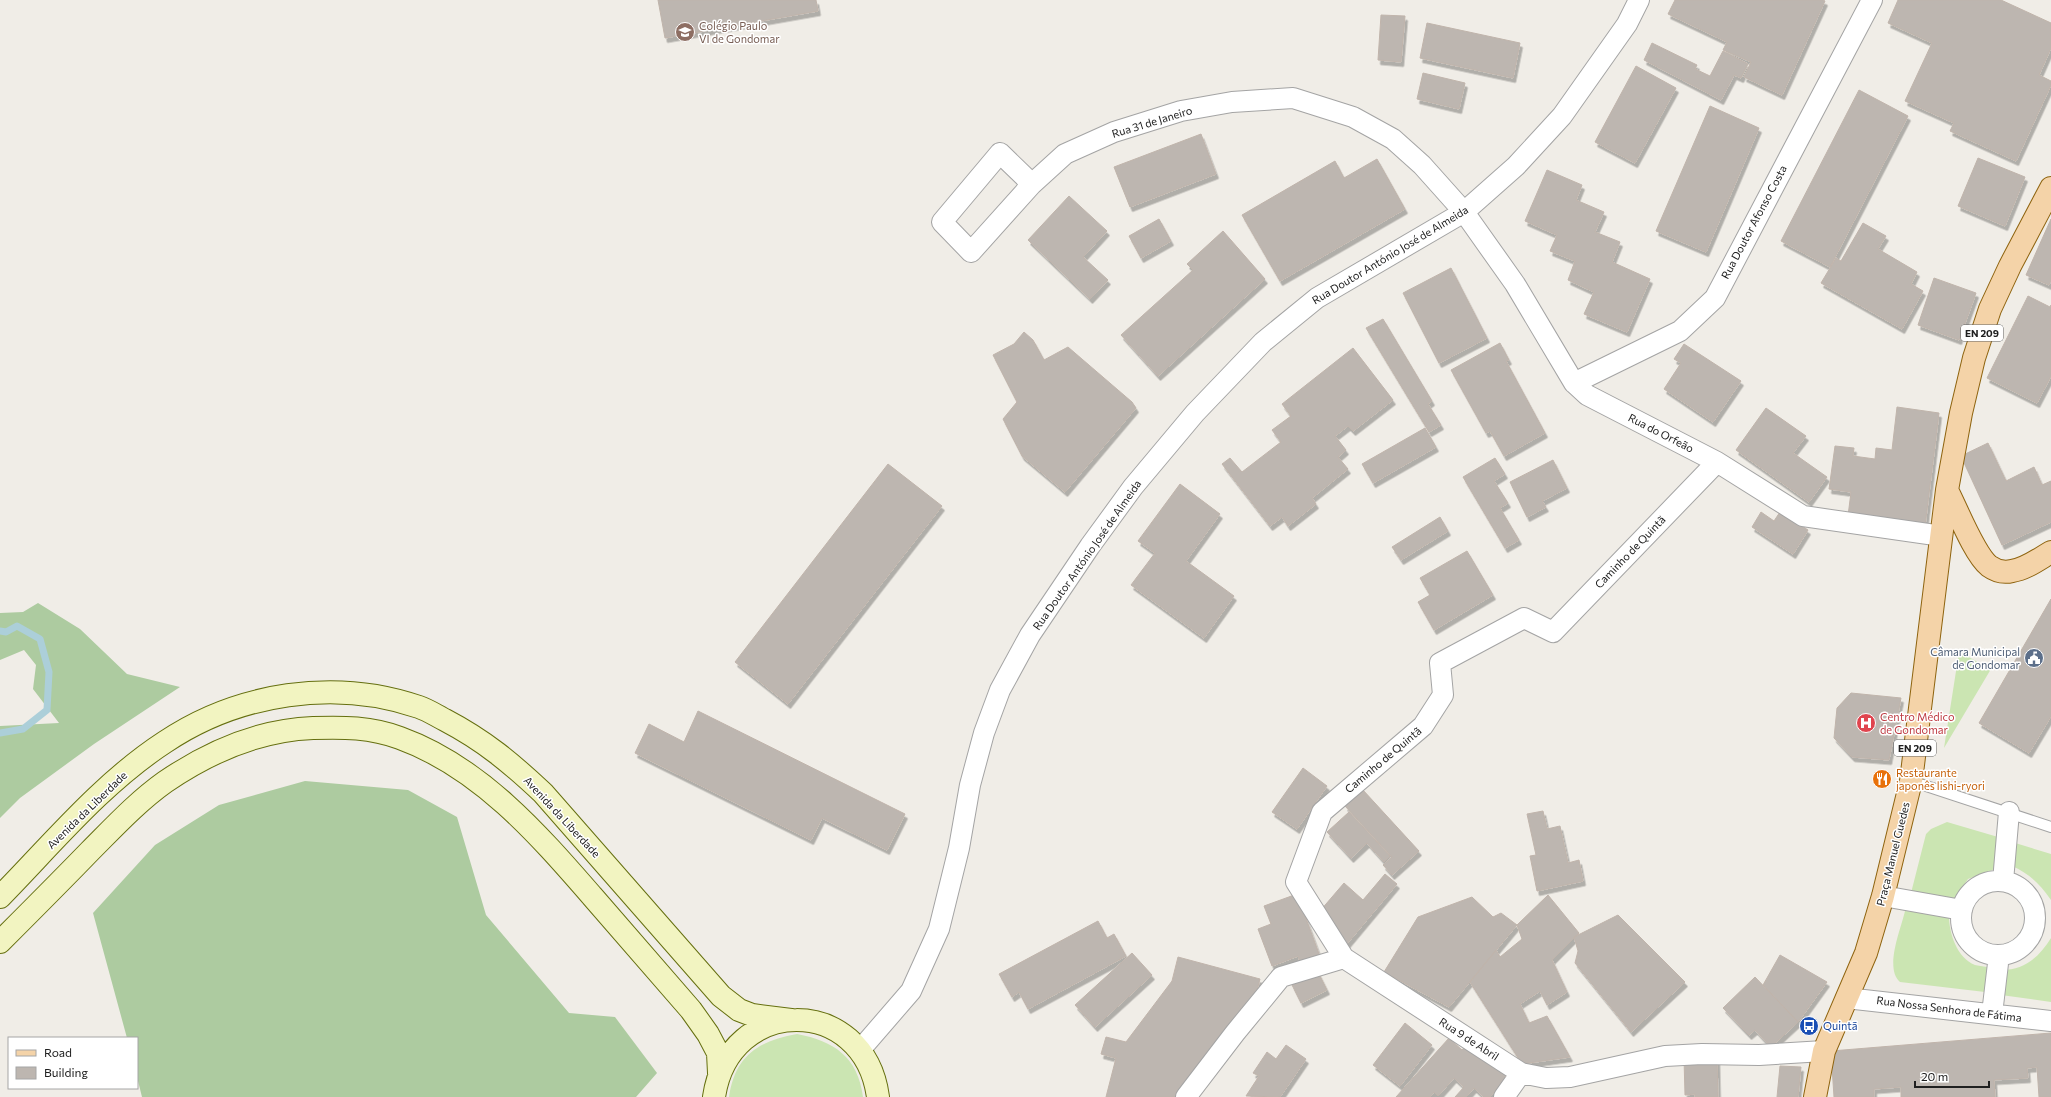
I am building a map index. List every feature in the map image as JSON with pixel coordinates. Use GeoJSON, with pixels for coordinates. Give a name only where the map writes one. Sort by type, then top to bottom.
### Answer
{"type":"FeatureCollection","features":[{"type":"Feature","properties":{"kind":"main road","name":"EN 209"},"geometry":{"type":"LineString","coordinates":[[1948,490],[1961,413],[1974,358],[1990,308],[2010,266],[2051,188]]}},
{"type":"Feature","properties":{"kind":"main road","name":"Praça Manuel Guedes"},"geometry":{"type":"LineString","coordinates":[[1846,998],[1866,953],[1883,896],[1911,781],[1948,490]]}},
{"type":"Feature","properties":{"kind":"main road"},"geometry":{"type":"LineString","coordinates":[[1948,490],[1981,556],[1989,566],[2001,572],[2011,572],[2020,569],[2051,552]]}},
{"type":"Feature","properties":{"kind":"main road","name":"Avenida da Liberdade"},"geometry":{"type":"LineString","coordinates":[[0,897],[94,800],[128,770],[163,743],[186,728],[221,713],[256,701],[295,694],[335,692],[378,695],[420,707],[475,736],[514,765],[549,799],[721,996],[739,1010],[752,1015],[790,1020]]}},
{"type":"Feature","properties":{"kind":"main road"},"geometry":{"type":"LineString","coordinates":[[0,942],[133,808],[164,783],[196,762],[230,746],[268,734],[299,729],[350,727],[369,730],[399,738],[436,754],[472,776],[513,810],[548,846],[691,1010],[708,1034],[718,1053],[719,1073],[714,1097]]}},
{"type":"Feature","properties":{"kind":"main road","name":"EN 209"},"geometry":{"type":"LineString","coordinates":[[1815,1097],[1824,1051],[1846,998]]}},
{"type":"Feature","properties":{"kind":"main road"},"geometry":{"type":"LineString","coordinates":[[719,1073],[730,1052],[747,1036],[768,1025],[790,1020],[816,1022],[829,1026],[851,1041],[860,1050],[872,1071],[876,1082],[878,1097]]}},
{"type":"Feature","properties":{"kind":"street","name":"Rua Doutor António José de Almeida"},"geometry":{"type":"LineString","coordinates":[[860,1050],[911,991],[928,957],[939,929],[948,898],[970,785],[984,733],[1000,690],[1030,635],[1090,546],[1134,487],[1196,413],[1263,342],[1317,298],[1464,212],[1516,166],[1562,116],[1627,24],[1639,0]]}},
{"type":"Feature","properties":{"kind":"street","name":"Rua Doutor Afonso Costa"},"geometry":{"type":"LineString","coordinates":[[1574,383],[1680,331],[1715,298],[1872,0]]}},
{"type":"Feature","properties":{"kind":"street","name":"Rua 31 de Janeiro"},"geometry":{"type":"LineString","coordinates":[[1032,184],[1000,153],[942,222],[971,252],[1032,184],[1065,154],[1114,132],[1189,110],[1232,102],[1293,98],[1353,117],[1393,139],[1422,165],[1464,212]]}},
{"type":"Feature","properties":{"kind":"street","name":"Rua do Orfeão"},"geometry":{"type":"LineString","coordinates":[[1464,212],[1515,284],[1574,383],[1587,395],[1717,462],[1803,516],[1942,536]]}},
{"type":"Feature","properties":{"kind":"street","name":"Caminho de Quintã"},"geometry":{"type":"LineString","coordinates":[[1344,958],[1296,882],[1322,812],[1423,726],[1443,695],[1440,663],[1524,618],[1552,632],[1717,462]]}},
{"type":"Feature","properties":{"kind":"street"},"geometry":{"type":"LineString","coordinates":[[2003,881],[2009,812]]}},
{"type":"Feature","properties":{"kind":"street"},"geometry":{"type":"LineString","coordinates":[[2003,881],[2010,882],[2021,888],[2029,896],[2034,907],[2036,920],[2033,931],[2027,942],[2018,950],[2007,954],[1998,955],[1983,952],[1973,945],[1965,935],[1961,923],[1962,910],[1966,899],[1974,889],[1985,883],[2003,881]]}},
{"type":"Feature","properties":{"kind":"street"},"geometry":{"type":"LineString","coordinates":[[1883,896],[1962,910]]}},
{"type":"Feature","properties":{"kind":"street"},"geometry":{"type":"LineString","coordinates":[[1992,1014],[1998,955]]}},
{"type":"Feature","properties":{"kind":"street","name":"Rua 9 de Abril"},"geometry":{"type":"LineString","coordinates":[[1344,958],[1521,1073],[1546,1078],[1570,1077],[1665,1056],[1702,1054],[1760,1055],[1824,1051]]}},
{"type":"Feature","properties":{"kind":"street"},"geometry":{"type":"LineString","coordinates":[[1186,1097],[1235,1033],[1281,977],[1344,958]]}},
{"type":"Feature","properties":{"kind":"street","name":"Rua Nossa Senhora de Fátima"},"geometry":{"type":"LineString","coordinates":[[1846,998],[2051,1021]]}},
{"type":"Feature","properties":{"kind":"street"},"geometry":{"type":"LineString","coordinates":[[1504,1097],[1521,1073]]}},
{"type":"Feature","properties":{"kind":"lane"},"geometry":{"type":"LineString","coordinates":[[1911,781],[2051,827]]}},
{"type":"Feature","properties":{"kind":"green space"},"geometry":{"type":"Polygon","coordinates":[[[38,603],[80,629],[127,674],[180,687],[94,744],[20,798],[0,818],[0,726],[59,723],[33,689],[36,665],[24,650],[0,660],[0,613],[23,612],[38,603]]]}},
{"type":"Feature","properties":{"kind":"green space"},"geometry":{"type":"Polygon","coordinates":[[[1959,652],[1991,669],[1944,748],[1959,652]]]}},
{"type":"Feature","properties":{"kind":"green space"},"geometry":{"type":"Polygon","coordinates":[[[305,781],[408,790],[457,817],[486,915],[569,1013],[615,1017],[657,1073],[636,1097],[142,1097],[138,1081],[138,1037],[127,1037],[93,913],[155,845],[219,805],[305,781]]]}},
{"type":"Feature","properties":{"kind":"green space"},"geometry":{"type":"Polygon","coordinates":[[[1947,822],[1998,837],[1995,869],[1968,879],[1953,901],[1911,893],[1926,834],[1931,829],[1947,822]]]}},
{"type":"Feature","properties":{"kind":"green space"},"geometry":{"type":"Polygon","coordinates":[[[2012,842],[2051,854],[2051,900],[2034,880],[2024,872],[2012,866],[2012,842]]]}},
{"type":"Feature","properties":{"kind":"green space"},"geometry":{"type":"Polygon","coordinates":[[[1905,911],[1949,916],[1952,937],[1963,957],[1975,965],[1987,967],[1985,992],[1900,982],[1895,976],[1893,958],[1905,911]]]}},
{"type":"Feature","properties":{"kind":"green space"},"geometry":{"type":"Polygon","coordinates":[[[2051,938],[2051,1002],[2001,995],[2002,970],[2018,968],[2025,965],[2042,951],[2051,938]]]}},
{"type":"Feature","properties":{"kind":"green space"},"geometry":{"type":"Polygon","coordinates":[[[797,1034],[822,1041],[833,1046],[842,1053],[850,1061],[856,1071],[863,1097],[729,1097],[732,1083],[737,1071],[743,1061],[751,1053],[760,1046],[771,1041],[797,1034]]]}},
{"type":"Feature","properties":{"kind":"building","name":"Colégio Paulo VI de Gondomar"},"geometry":{"type":"Polygon","coordinates":[[[658,0],[816,0],[818,11],[665,38],[658,0]]]}},
{"type":"Feature","properties":{"kind":"building"},"geometry":{"type":"Polygon","coordinates":[[[1675,0],[1825,1],[1782,95],[1744,77],[1751,62],[1723,50],[1727,42],[1668,14],[1675,0]]]}},
{"type":"Feature","properties":{"kind":"building"},"geometry":{"type":"Polygon","coordinates":[[[1898,0],[2001,0],[2051,23],[2051,48],[2039,75],[2051,81],[2051,85],[2016,161],[1950,131],[1954,123],[1905,101],[1932,43],[1888,23],[1898,0]]]}},
{"type":"Feature","properties":{"kind":"building"},"geometry":{"type":"Polygon","coordinates":[[[1381,15],[1405,16],[1401,62],[1378,60],[1381,15]]]}},
{"type":"Feature","properties":{"kind":"building"},"geometry":{"type":"Polygon","coordinates":[[[1427,23],[1520,43],[1513,78],[1420,58],[1427,23]]]}},
{"type":"Feature","properties":{"kind":"building"},"geometry":{"type":"Polygon","coordinates":[[[1652,43],[1697,65],[1695,69],[1710,76],[1723,51],[1748,64],[1741,78],[1734,75],[1721,100],[1644,60],[1652,43]]]}},
{"type":"Feature","properties":{"kind":"building"},"geometry":{"type":"Polygon","coordinates":[[[1636,66],[1676,88],[1635,163],[1595,142],[1636,66]]]}},
{"type":"Feature","properties":{"kind":"building"},"geometry":{"type":"Polygon","coordinates":[[[1423,73],[1465,83],[1459,109],[1417,99],[1423,73]]]}},
{"type":"Feature","properties":{"kind":"building"},"geometry":{"type":"Polygon","coordinates":[[[1859,90],[1908,116],[1830,267],[1781,241],[1859,90]]]}},
{"type":"Feature","properties":{"kind":"building"},"geometry":{"type":"Polygon","coordinates":[[[1710,106],[1759,128],[1706,252],[1656,231],[1710,106]]]}},
{"type":"Feature","properties":{"kind":"building"},"geometry":{"type":"Polygon","coordinates":[[[1201,134],[1216,174],[1130,207],[1114,167],[1201,134]]]}},
{"type":"Feature","properties":{"kind":"building"},"geometry":{"type":"Polygon","coordinates":[[[1978,158],[2025,177],[2005,226],[1958,206],[1978,158]]]}},
{"type":"Feature","properties":{"kind":"building"},"geometry":{"type":"Polygon","coordinates":[[[1377,159],[1405,209],[1280,281],[1242,215],[1335,161],[1344,178],[1377,159]]]}},
{"type":"Feature","properties":{"kind":"building"},"geometry":{"type":"Polygon","coordinates":[[[1547,170],[1582,185],[1576,200],[1604,212],[1595,232],[1620,242],[1612,262],[1650,279],[1627,332],[1584,314],[1594,292],[1568,280],[1575,261],[1550,251],[1557,235],[1525,221],[1547,170]]]}},
{"type":"Feature","properties":{"kind":"building"},"geometry":{"type":"Polygon","coordinates":[[[1069,196],[1107,231],[1083,257],[1108,280],[1090,299],[1028,240],[1069,196]]]}},
{"type":"Feature","properties":{"kind":"building"},"geometry":{"type":"Polygon","coordinates":[[[1159,219],[1171,241],[1141,258],[1129,236],[1159,219]]]}},
{"type":"Feature","properties":{"kind":"building"},"geometry":{"type":"Polygon","coordinates":[[[2051,219],[2051,280],[2049,285],[2026,275],[2051,219]]]}},
{"type":"Feature","properties":{"kind":"building"},"geometry":{"type":"Polygon","coordinates":[[[1863,223],[1886,236],[1878,249],[1917,272],[1911,284],[1923,291],[1902,329],[1821,283],[1836,258],[1841,261],[1863,223]]]}},
{"type":"Feature","properties":{"kind":"building"},"geometry":{"type":"Polygon","coordinates":[[[1223,231],[1265,279],[1158,376],[1121,335],[1193,270],[1187,264],[1223,231]]]}},
{"type":"Feature","properties":{"kind":"building"},"geometry":{"type":"Polygon","coordinates":[[[1451,268],[1487,338],[1439,363],[1403,293],[1451,268]]]}},
{"type":"Feature","properties":{"kind":"building"},"geometry":{"type":"Polygon","coordinates":[[[1934,278],[1976,293],[1959,340],[1918,325],[1934,278]]]}},
{"type":"Feature","properties":{"kind":"building"},"geometry":{"type":"Polygon","coordinates":[[[2028,296],[2050,307],[2051,305],[2051,376],[2037,403],[1987,378],[2028,296]]]}},
{"type":"Feature","properties":{"kind":"building"},"geometry":{"type":"Polygon","coordinates":[[[1383,319],[1432,401],[1428,404],[1441,425],[1429,432],[1366,328],[1383,319]]]}},
{"type":"Feature","properties":{"kind":"building"},"geometry":{"type":"Polygon","coordinates":[[[1024,332],[1033,340],[1044,360],[1068,347],[1132,402],[1136,408],[1065,492],[1022,456],[1003,419],[1017,402],[993,355],[1014,344],[1024,332]]]}},
{"type":"Feature","properties":{"kind":"building"},"geometry":{"type":"Polygon","coordinates":[[[1500,343],[1509,360],[1506,361],[1545,433],[1504,456],[1490,431],[1486,433],[1451,370],[1500,343]]]}},
{"type":"Feature","properties":{"kind":"building"},"geometry":{"type":"Polygon","coordinates":[[[1684,344],[1741,381],[1713,422],[1664,389],[1681,363],[1674,359],[1684,344]]]}},
{"type":"Feature","properties":{"kind":"building"},"geometry":{"type":"Polygon","coordinates":[[[1353,348],[1393,400],[1353,431],[1348,426],[1335,436],[1346,450],[1338,457],[1348,469],[1312,498],[1316,504],[1288,526],[1282,517],[1270,526],[1222,464],[1230,458],[1242,472],[1281,442],[1272,430],[1291,416],[1282,404],[1353,348]]]}},
{"type":"Feature","properties":{"kind":"building"},"geometry":{"type":"Polygon","coordinates":[[[1897,407],[1939,413],[1925,526],[1848,516],[1851,492],[1829,489],[1835,446],[1854,448],[1853,456],[1875,459],[1876,448],[1892,450],[1897,407]]]}},
{"type":"Feature","properties":{"kind":"building"},"geometry":{"type":"Polygon","coordinates":[[[1766,408],[1806,436],[1793,453],[1827,477],[1809,502],[1736,450],[1766,408]]]}},
{"type":"Feature","properties":{"kind":"building"},"geometry":{"type":"Polygon","coordinates":[[[1425,428],[1436,447],[1373,483],[1362,464],[1425,428]]]}},
{"type":"Feature","properties":{"kind":"building"},"geometry":{"type":"Polygon","coordinates":[[[1988,443],[2006,481],[2034,467],[2042,485],[2051,481],[2051,522],[2002,545],[1961,456],[1988,443]]]}},
{"type":"Feature","properties":{"kind":"building"},"geometry":{"type":"Polygon","coordinates":[[[1495,458],[1505,474],[1494,481],[1508,503],[1500,508],[1519,540],[1505,548],[1463,477],[1495,458]]]}},
{"type":"Feature","properties":{"kind":"building"},"geometry":{"type":"Polygon","coordinates":[[[1553,460],[1567,488],[1542,501],[1546,507],[1527,517],[1510,482],[1553,460]]]}},
{"type":"Feature","properties":{"kind":"building"},"geometry":{"type":"Polygon","coordinates":[[[888,464],[942,506],[788,704],[735,662],[888,464]]]}},
{"type":"Feature","properties":{"kind":"building"},"geometry":{"type":"Polygon","coordinates":[[[1180,484],[1220,514],[1186,561],[1234,596],[1204,638],[1131,585],[1155,553],[1138,541],[1180,484]]]}},
{"type":"Feature","properties":{"kind":"building"},"geometry":{"type":"Polygon","coordinates":[[[1761,512],[1774,521],[1780,512],[1808,530],[1793,554],[1752,527],[1761,512]]]}},
{"type":"Feature","properties":{"kind":"building"},"geometry":{"type":"Polygon","coordinates":[[[1440,517],[1448,531],[1401,560],[1392,547],[1440,517]]]}},
{"type":"Feature","properties":{"kind":"building"},"geometry":{"type":"Polygon","coordinates":[[[1467,551],[1493,595],[1434,630],[1418,602],[1430,595],[1420,578],[1467,551]]]}},
{"type":"Feature","properties":{"kind":"building","name":"Câmara Municipal de Gondomar"},"geometry":{"type":"Polygon","coordinates":[[[2051,599],[2051,716],[2029,753],[1979,723],[2051,599]]]}},
{"type":"Feature","properties":{"kind":"building","name":"Centro Médico de Gondomar"},"geometry":{"type":"Polygon","coordinates":[[[1851,693],[1901,698],[1889,760],[1852,757],[1834,738],[1837,708],[1851,693]]]}},
{"type":"Feature","properties":{"kind":"building"},"geometry":{"type":"Polygon","coordinates":[[[698,711],[905,814],[887,850],[822,818],[811,840],[635,753],[649,724],[684,742],[698,711]]]}},
{"type":"Feature","properties":{"kind":"building"},"geometry":{"type":"Polygon","coordinates":[[[1303,768],[1327,786],[1297,829],[1272,812],[1303,768]]]}},
{"type":"Feature","properties":{"kind":"building"},"geometry":{"type":"Polygon","coordinates":[[[1363,790],[1419,851],[1392,875],[1383,865],[1392,857],[1345,806],[1363,790]]]}},
{"type":"Feature","properties":{"kind":"building"},"geometry":{"type":"Polygon","coordinates":[[[1543,811],[1547,829],[1560,826],[1568,863],[1579,860],[1583,881],[1537,891],[1530,856],[1536,855],[1527,814],[1543,811]]]}},
{"type":"Feature","properties":{"kind":"building"},"geometry":{"type":"Polygon","coordinates":[[[1349,812],[1390,856],[1384,862],[1367,843],[1351,858],[1327,832],[1349,812]]]}},
{"type":"Feature","properties":{"kind":"building"},"geometry":{"type":"Polygon","coordinates":[[[1385,874],[1397,884],[1346,945],[1314,918],[1344,883],[1363,900],[1385,874]]]}},
{"type":"Feature","properties":{"kind":"building"},"geometry":{"type":"Polygon","coordinates":[[[1297,894],[1319,954],[1300,962],[1298,956],[1272,966],[1258,929],[1271,924],[1264,906],[1297,894]]]}},
{"type":"Feature","properties":{"kind":"building"},"geometry":{"type":"Polygon","coordinates":[[[1548,895],[1579,933],[1552,960],[1567,992],[1547,1005],[1540,991],[1520,1004],[1529,1023],[1547,1016],[1570,1057],[1522,1064],[1470,982],[1496,950],[1500,957],[1522,939],[1517,925],[1548,895]]]}},
{"type":"Feature","properties":{"kind":"building"},"geometry":{"type":"Polygon","coordinates":[[[1472,897],[1493,917],[1501,913],[1517,925],[1449,1007],[1384,972],[1418,917],[1472,897]]]}},
{"type":"Feature","properties":{"kind":"building"},"geometry":{"type":"Polygon","coordinates":[[[1618,915],[1685,982],[1631,1032],[1575,963],[1578,951],[1574,937],[1618,915]]]}},
{"type":"Feature","properties":{"kind":"building"},"geometry":{"type":"Polygon","coordinates":[[[1098,921],[1107,938],[1114,934],[1126,956],[1028,1009],[1019,992],[1012,997],[999,974],[1098,921]]]}},
{"type":"Feature","properties":{"kind":"building"},"geometry":{"type":"Polygon","coordinates":[[[1132,953],[1152,975],[1095,1027],[1075,1005],[1132,953]]]}},
{"type":"Feature","properties":{"kind":"building"},"geometry":{"type":"Polygon","coordinates":[[[1780,955],[1827,982],[1798,1022],[1763,985],[1780,955]]]}},
{"type":"Feature","properties":{"kind":"building"},"geometry":{"type":"Polygon","coordinates":[[[1178,957],[1260,979],[1256,994],[1178,1097],[1106,1097],[1116,1058],[1101,1054],[1106,1037],[1126,1042],[1172,981],[1178,957]]]}},
{"type":"Feature","properties":{"kind":"building"},"geometry":{"type":"Polygon","coordinates":[[[1318,972],[1327,990],[1301,1003],[1292,985],[1318,972]]]}},
{"type":"Feature","properties":{"kind":"building"},"geometry":{"type":"Polygon","coordinates":[[[1755,977],[1798,1022],[1771,1047],[1755,1030],[1749,1035],[1723,1008],[1755,977]]]}},
{"type":"Feature","properties":{"kind":"building"},"geometry":{"type":"Polygon","coordinates":[[[1405,1023],[1432,1045],[1400,1086],[1373,1065],[1405,1023]]]}},
{"type":"Feature","properties":{"kind":"building"},"geometry":{"type":"Polygon","coordinates":[[[2051,1033],[2051,1097],[2039,1097],[2037,1067],[2027,1068],[2028,1078],[1994,1080],[1995,1097],[1901,1097],[1901,1087],[1874,1089],[1874,1097],[1834,1097],[1831,1051],[2051,1033]]]}},
{"type":"Feature","properties":{"kind":"building"},"geometry":{"type":"Polygon","coordinates":[[[1449,1038],[1462,1050],[1471,1040],[1509,1075],[1490,1097],[1484,1097],[1474,1088],[1466,1097],[1455,1097],[1464,1087],[1454,1078],[1438,1096],[1434,1092],[1430,1097],[1396,1097],[1449,1038]]]}},
{"type":"Feature","properties":{"kind":"building"},"geometry":{"type":"Polygon","coordinates":[[[1286,1045],[1306,1059],[1280,1097],[1246,1096],[1259,1076],[1253,1073],[1267,1052],[1276,1059],[1286,1045]]]}},
{"type":"Feature","properties":{"kind":"building"},"geometry":{"type":"Polygon","coordinates":[[[1717,1058],[1718,1097],[1695,1097],[1695,1094],[1685,1095],[1684,1059],[1717,1058]]]}},
{"type":"Feature","properties":{"kind":"building"},"geometry":{"type":"Polygon","coordinates":[[[1780,1066],[1801,1067],[1798,1097],[1777,1097],[1780,1066]]]}},
{"type":"Feature","properties":{"kind":"waterway"},"geometry":{"type":"LineString","coordinates":[[0,631],[6,632],[17,626],[40,639],[49,672],[47,710],[23,729],[0,733]]}},
{"type":"Feature","properties":{"kind":"place","name":"Colégio Paulo VI de Gondomar"},"geometry":{"type":"Point","coordinates":[685,32]}},
{"type":"Feature","properties":{"kind":"place","name":"Câmara Municipal de Gondomar"},"geometry":{"type":"Point","coordinates":[2034,658]}},
{"type":"Feature","properties":{"kind":"place","name":"Centro Médico de Gondomar"},"geometry":{"type":"Point","coordinates":[1866,723]}},
{"type":"Feature","properties":{"kind":"place","name":"Restaurante japonês lishi-ryori"},"geometry":{"type":"Point","coordinates":[1882,779]}},
{"type":"Feature","properties":{"kind":"place","name":"Quintã"},"geometry":{"type":"Point","coordinates":[1809,1026]}}]}
